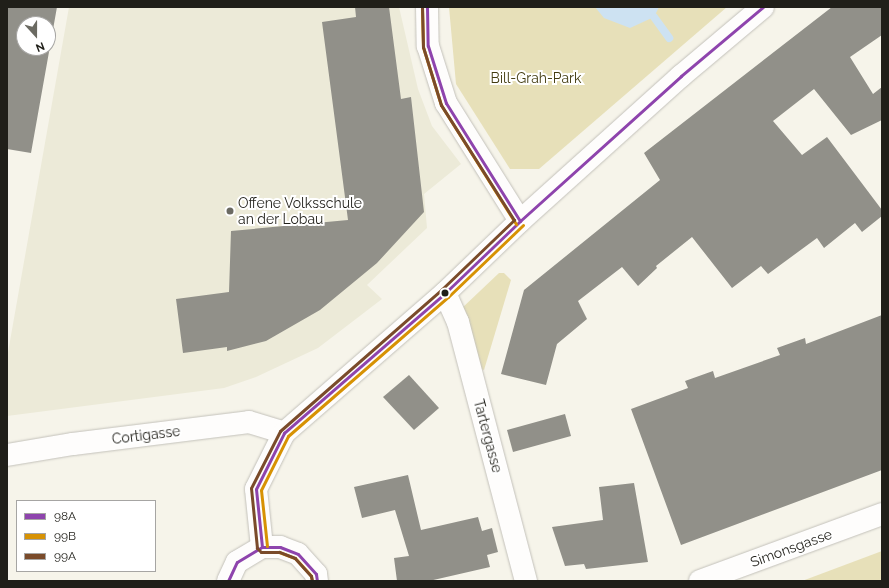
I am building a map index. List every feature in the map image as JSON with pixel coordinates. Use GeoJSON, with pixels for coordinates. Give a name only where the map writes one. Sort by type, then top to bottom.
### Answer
{"type":"FeatureCollection","features":[{"type":"Feature","properties":{"kind":"street"},"geometry":{"type":"LineString","coordinates":[[426,7],[428,46],[446,103],[520,221]]}},
{"type":"Feature","properties":{"kind":"street"},"geometry":{"type":"LineString","coordinates":[[262,547],[256,489],[284,433],[445,293],[520,221],[681,76],[762,7]]}},
{"type":"Feature","properties":{"kind":"street","name":"Tartergasse"},"geometry":{"type":"LineString","coordinates":[[445,293],[458,322],[526,581]]}},
{"type":"Feature","properties":{"kind":"street","name":"Cortigasse"},"geometry":{"type":"LineString","coordinates":[[7,455],[73,444],[249,422],[284,433]]}},
{"type":"Feature","properties":{"kind":"street","name":"Simonsgasse"},"geometry":{"type":"LineString","coordinates":[[700,581],[882,514]]}},
{"type":"Feature","properties":{"kind":"street"},"geometry":{"type":"LineString","coordinates":[[228,581],[238,562],[262,547],[280,547],[298,554],[316,574],[317,581]]}},
{"type":"Feature","properties":{"kind":"shaded area","name":"Offene Volksschule an der Lobau"},"geometry":{"type":"Polygon","coordinates":[[[69,7],[399,7],[418,89],[432,126],[461,164],[424,194],[427,228],[367,285],[382,299],[318,348],[256,377],[224,388],[7,416],[7,358],[69,7]]]}},
{"type":"Feature","properties":{"kind":"green space","name":"Bill-Grah-Park"},"geometry":{"type":"Polygon","coordinates":[[[449,7],[727,7],[539,169],[510,169],[456,84],[449,7]]]}},
{"type":"Feature","properties":{"kind":"green space"},"geometry":{"type":"Polygon","coordinates":[[[499,273],[504,273],[511,280],[484,370],[478,368],[461,309],[499,273]]]}},
{"type":"Feature","properties":{"kind":"green space"},"geometry":{"type":"Polygon","coordinates":[[[882,551],[882,581],[802,581],[882,551]]]}},
{"type":"Feature","properties":{"kind":"water"},"geometry":{"type":"Polygon","coordinates":[[[595,7],[659,7],[654,17],[630,28],[604,18],[595,7]]]}},
{"type":"Feature","properties":{"kind":"building"},"geometry":{"type":"Polygon","coordinates":[[[7,7],[57,7],[55,16],[16,16],[16,56],[48,56],[31,153],[7,149],[7,7]]]}},
{"type":"Feature","properties":{"kind":"building"},"geometry":{"type":"Polygon","coordinates":[[[355,7],[389,7],[401,99],[411,97],[424,212],[377,263],[320,310],[266,341],[227,351],[227,347],[183,353],[176,299],[229,292],[231,231],[348,220],[322,22],[356,17],[355,7]]]}},
{"type":"Feature","properties":{"kind":"building"},"geometry":{"type":"Polygon","coordinates":[[[832,7],[882,7],[882,35],[850,57],[873,94],[882,87],[882,120],[851,135],[814,89],[773,121],[802,155],[827,137],[882,210],[882,216],[862,232],[855,223],[824,248],[817,238],[768,274],[761,266],[732,288],[692,237],[656,266],[657,268],[638,286],[622,267],[578,301],[587,319],[557,344],[546,385],[501,374],[524,290],[660,180],[644,153],[832,7]]]}},
{"type":"Feature","properties":{"kind":"building"},"geometry":{"type":"Polygon","coordinates":[[[882,315],[882,470],[681,545],[631,409],[688,388],[685,381],[713,371],[715,378],[780,355],[777,348],[805,338],[806,344],[882,315]]]}},
{"type":"Feature","properties":{"kind":"building"},"geometry":{"type":"Polygon","coordinates":[[[409,375],[439,408],[414,430],[383,397],[409,375]]]}},
{"type":"Feature","properties":{"kind":"building"},"geometry":{"type":"Polygon","coordinates":[[[565,414],[571,436],[513,452],[507,430],[565,414]]]}},
{"type":"Feature","properties":{"kind":"building"},"geometry":{"type":"Polygon","coordinates":[[[408,475],[421,530],[478,517],[482,531],[492,528],[498,552],[487,555],[490,567],[429,581],[397,581],[394,558],[409,556],[395,510],[362,518],[354,487],[408,475]]]}},
{"type":"Feature","properties":{"kind":"building"},"geometry":{"type":"Polygon","coordinates":[[[634,483],[648,562],[586,569],[584,564],[565,566],[552,527],[603,520],[599,487],[634,483]]]}},
{"type":"Feature","properties":{"kind":"waterway"},"geometry":{"type":"LineString","coordinates":[[654,17],[669,38]]}},
{"type":"Feature","properties":{"kind":"transit line","name":"99B"},"geometry":{"type":"LineString","coordinates":[[422,7],[423,47],[441,105],[516,224]]}},
{"type":"Feature","properties":{"kind":"transit line","name":"99A"},"geometry":{"type":"LineString","coordinates":[[312,581],[311,576],[295,558],[279,552],[261,552],[257,548],[251,488],[280,431],[442,289],[514,220],[441,105],[423,47],[422,7]]}},
{"type":"Feature","properties":{"kind":"transit line","name":"98A"},"geometry":{"type":"LineString","coordinates":[[427,7],[428,46],[446,103],[520,221]]}},
{"type":"Feature","properties":{"kind":"transit line","name":"98A"},"geometry":{"type":"LineString","coordinates":[[262,547],[256,489],[284,433],[445,293],[520,221],[681,76],[763,7]]}},
{"type":"Feature","properties":{"kind":"transit line","name":"99B"},"geometry":{"type":"LineString","coordinates":[[267,546],[261,490],[288,436],[448,297],[523,225]]}},
{"type":"Feature","properties":{"kind":"transit line","name":"98A"},"geometry":{"type":"LineString","coordinates":[[228,581],[237,562],[262,547],[280,547],[298,554],[316,574],[317,581]]}},
{"type":"Feature","properties":{"kind":"transit line","name":"99B"},"geometry":{"type":"LineString","coordinates":[[262,552],[279,552],[295,558],[311,576],[312,581]]}},
{"type":"Feature","properties":{"kind":"place","name":"Offene Volksschule an der Lobau"},"geometry":{"type":"Point","coordinates":[230,211]}}]}
